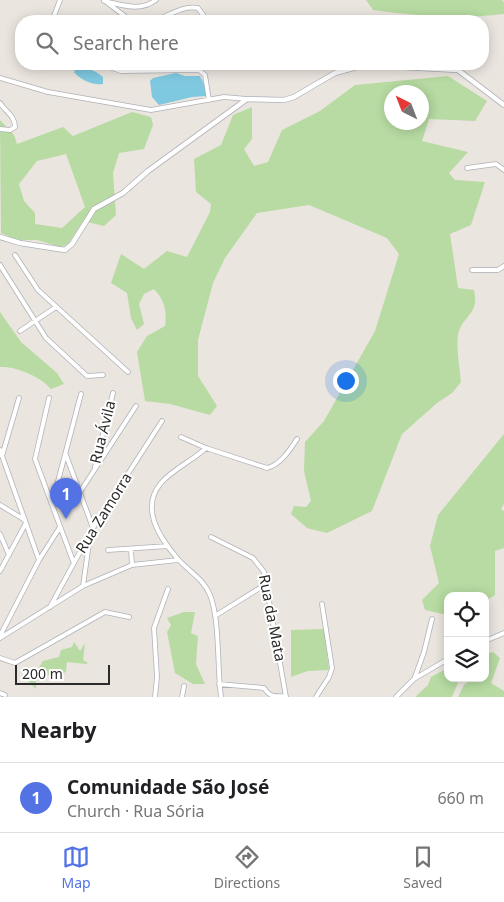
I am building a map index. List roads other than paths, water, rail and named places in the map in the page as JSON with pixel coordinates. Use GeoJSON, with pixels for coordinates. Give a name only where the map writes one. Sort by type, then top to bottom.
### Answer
{"type":"FeatureCollection","features":[{"type":"Feature","properties":{"kind":"street"},"geometry":{"type":"LineString","coordinates":[[54,15],[60,0]]}},
{"type":"Feature","properties":{"kind":"street"},"geometry":{"type":"LineString","coordinates":[[104,0],[134,8],[148,5],[156,0]]}},
{"type":"Feature","properties":{"kind":"street"},"geometry":{"type":"LineString","coordinates":[[104,0],[123,15]]}},
{"type":"Feature","properties":{"kind":"street"},"geometry":{"type":"LineString","coordinates":[[167,15],[179,10],[193,8],[198,8],[203,15]]}},
{"type":"Feature","properties":{"kind":"street"},"geometry":{"type":"LineString","coordinates":[[118,70],[139,70]]}},
{"type":"Feature","properties":{"kind":"street"},"geometry":{"type":"LineString","coordinates":[[199,70],[205,75],[209,100]]}},
{"type":"Feature","properties":{"kind":"street"},"geometry":{"type":"LineString","coordinates":[[0,78],[48,92],[150,110],[232,96],[247,99],[284,100],[294,97],[343,70]]}},
{"type":"Feature","properties":{"kind":"street"},"geometry":{"type":"LineString","coordinates":[[458,70],[504,105]]}},
{"type":"Feature","properties":{"kind":"street"},"geometry":{"type":"LineString","coordinates":[[0,237],[20,243],[64,250],[72,244],[94,209],[123,193],[148,171],[247,99]]}},
{"type":"Feature","properties":{"kind":"street"},"geometry":{"type":"LineString","coordinates":[[0,103],[14,118],[16,127],[10,130],[0,129]]}},
{"type":"Feature","properties":{"kind":"street"},"geometry":{"type":"LineString","coordinates":[[467,168],[496,164],[504,170]]}},
{"type":"Feature","properties":{"kind":"street"},"geometry":{"type":"LineString","coordinates":[[16,255],[35,287],[128,372]]}},
{"type":"Feature","properties":{"kind":"street"},"geometry":{"type":"LineString","coordinates":[[0,265],[49,342],[87,376],[103,375]]}},
{"type":"Feature","properties":{"kind":"street"},"geometry":{"type":"LineString","coordinates":[[472,270],[498,270],[504,266]]}},
{"type":"Feature","properties":{"kind":"street"},"geometry":{"type":"LineString","coordinates":[[20,331],[56,307]]}},
{"type":"Feature","properties":{"kind":"street","name":"Rua Ávila"},"geometry":{"type":"LineString","coordinates":[[93,472],[113,393]]}},
{"type":"Feature","properties":{"kind":"street"},"geometry":{"type":"LineString","coordinates":[[52,504],[81,394]]}},
{"type":"Feature","properties":{"kind":"street"},"geometry":{"type":"LineString","coordinates":[[2,456],[19,398]]}},
{"type":"Feature","properties":{"kind":"street"},"geometry":{"type":"LineString","coordinates":[[49,398],[35,459],[74,561]]}},
{"type":"Feature","properties":{"kind":"street"},"geometry":{"type":"LineString","coordinates":[[80,492],[136,406]]}},
{"type":"Feature","properties":{"kind":"street","name":"Rua Zamorra"},"geometry":{"type":"LineString","coordinates":[[50,607],[93,528],[162,421]]}},
{"type":"Feature","properties":{"kind":"street"},"geometry":{"type":"LineString","coordinates":[[103,435],[114,440]]}},
{"type":"Feature","properties":{"kind":"street"},"geometry":{"type":"LineString","coordinates":[[181,437],[206,448],[267,468],[274,466],[283,458],[297,439]]}},
{"type":"Feature","properties":{"kind":"street"},"geometry":{"type":"LineString","coordinates":[[206,448],[167,477],[152,499],[152,520],[178,560],[191,569],[206,588],[215,616],[221,697]]}},
{"type":"Feature","properties":{"kind":"street"},"geometry":{"type":"LineString","coordinates":[[0,450],[39,560]]}},
{"type":"Feature","properties":{"kind":"street"},"geometry":{"type":"LineString","coordinates":[[66,455],[93,528]]}},
{"type":"Feature","properties":{"kind":"street"},"geometry":{"type":"LineString","coordinates":[[61,474],[74,474]]}},
{"type":"Feature","properties":{"kind":"street"},"geometry":{"type":"LineString","coordinates":[[0,505],[26,521]]}},
{"type":"Feature","properties":{"kind":"street"},"geometry":{"type":"LineString","coordinates":[[0,571],[26,521]]}},
{"type":"Feature","properties":{"kind":"street"},"geometry":{"type":"LineString","coordinates":[[0,637],[39,560],[60,527]]}},
{"type":"Feature","properties":{"kind":"street"},"geometry":{"type":"LineString","coordinates":[[83,586],[90,533]]}},
{"type":"Feature","properties":{"kind":"street"},"geometry":{"type":"LineString","coordinates":[[0,534],[9,555]]}},
{"type":"Feature","properties":{"kind":"street","name":"Rua da Mata"},"geometry":{"type":"LineString","coordinates":[[212,538],[258,562],[264,572],[286,696]]}},
{"type":"Feature","properties":{"kind":"street"},"geometry":{"type":"LineString","coordinates":[[108,550],[132,550],[168,546]]}},
{"type":"Feature","properties":{"kind":"street"},"geometry":{"type":"LineString","coordinates":[[132,550],[132,565]]}},
{"type":"Feature","properties":{"kind":"street"},"geometry":{"type":"LineString","coordinates":[[0,637],[83,586],[132,565],[178,560]]}},
{"type":"Feature","properties":{"kind":"street"},"geometry":{"type":"LineString","coordinates":[[215,616],[266,584]]}},
{"type":"Feature","properties":{"kind":"street"},"geometry":{"type":"LineString","coordinates":[[155,697],[157,677],[154,628],[168,589]]}},
{"type":"Feature","properties":{"kind":"street"},"geometry":{"type":"LineString","coordinates":[[316,697],[326,684],[332,668],[322,604]]}},
{"type":"Feature","properties":{"kind":"street"},"geometry":{"type":"LineString","coordinates":[[0,658],[12,664],[18,662],[105,612],[129,617]]}},
{"type":"Feature","properties":{"kind":"street"},"geometry":{"type":"LineString","coordinates":[[414,679],[424,652],[432,619]]}},
{"type":"Feature","properties":{"kind":"street"},"geometry":{"type":"LineString","coordinates":[[489,639],[504,633]]}},
{"type":"Feature","properties":{"kind":"street"},"geometry":{"type":"LineString","coordinates":[[396,697],[414,679],[444,661]]}},
{"type":"Feature","properties":{"kind":"street"},"geometry":{"type":"LineString","coordinates":[[219,684],[264,688],[266,694],[271,697],[286,696]]}},
{"type":"Feature","properties":{"kind":"street"},"geometry":{"type":"LineString","coordinates":[[182,697],[184,686]]}},
{"type":"Feature","properties":{"kind":"water"},"geometry":{"type":"Polygon","coordinates":[[[74,70],[92,70],[103,77],[103,84],[91,83],[79,77],[74,70]]]}},
{"type":"Feature","properties":{"kind":"water"},"geometry":{"type":"Polygon","coordinates":[[[176,73],[185,76],[200,76],[206,88],[206,96],[192,97],[159,105],[152,97],[150,81],[153,78],[176,73]]]}},
{"type":"Feature","properties":{"kind":"place","name":"Comunidade São José"},"geometry":{"type":"Point","coordinates":[66,519]}}]}
